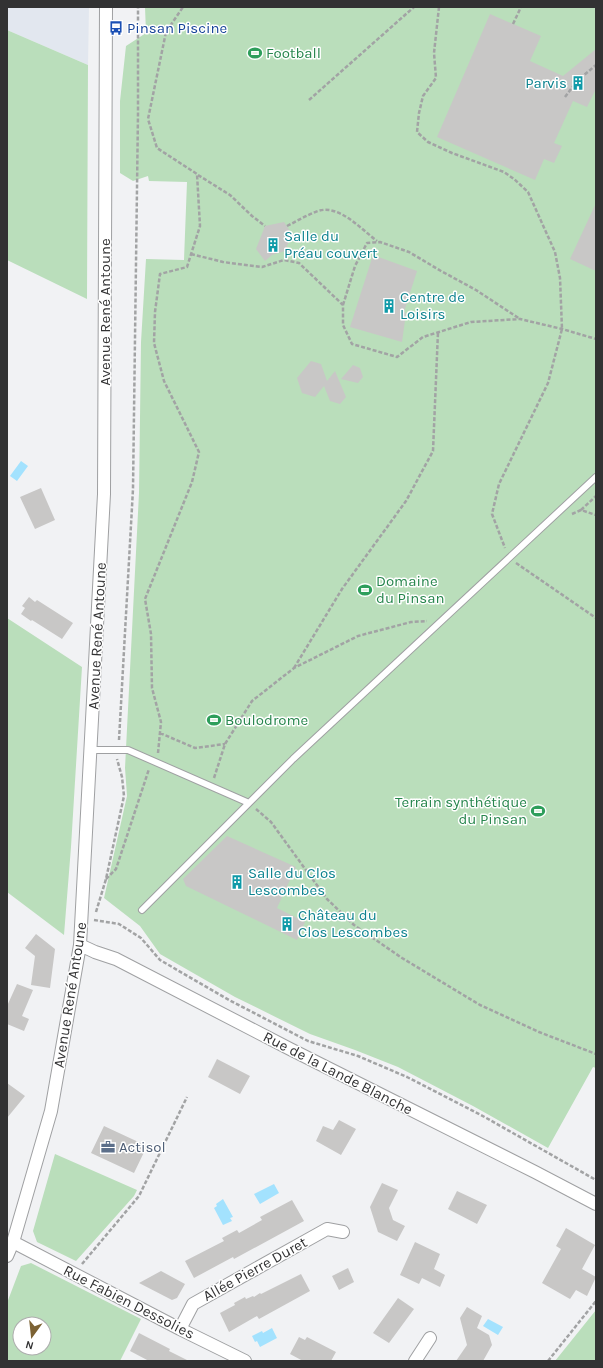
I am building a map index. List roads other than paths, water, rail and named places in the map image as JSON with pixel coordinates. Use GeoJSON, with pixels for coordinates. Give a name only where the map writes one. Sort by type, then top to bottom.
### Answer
{"type":"FeatureCollection","features":[{"type":"Feature","properties":{"kind":"street","name":"Avenue René Antoune"},"geometry":{"type":"LineString","coordinates":[[7,1256],[13,1242],[51,1111],[80,945],[104,494],[106,7]]}},
{"type":"Feature","properties":{"kind":"street","name":"Rue de la Lande Blanche"},"geometry":{"type":"LineString","coordinates":[[80,945],[116,959],[596,1204]]}},
{"type":"Feature","properties":{"kind":"street","name":"Allée Pierre Duret"},"geometry":{"type":"LineString","coordinates":[[180,1329],[193,1304],[327,1229],[343,1232]]}},
{"type":"Feature","properties":{"kind":"street","name":"Rue Fabien Dessolies"},"geometry":{"type":"LineString","coordinates":[[13,1242],[245,1361]]}},
{"type":"Feature","properties":{"kind":"street"},"geometry":{"type":"LineString","coordinates":[[415,1361],[430,1338]]}},
{"type":"Feature","properties":{"kind":"lane"},"geometry":{"type":"LineString","coordinates":[[142,910],[299,754],[596,477]]}},
{"type":"Feature","properties":{"kind":"lane"},"geometry":{"type":"LineString","coordinates":[[91,750],[128,750],[249,803]]}},
{"type":"Feature","properties":{"kind":"water"},"geometry":{"type":"Polygon","coordinates":[[[21,461],[28,466],[17,481],[10,476],[21,461]]]}},
{"type":"Feature","properties":{"kind":"water"},"geometry":{"type":"Polygon","coordinates":[[[274,1184],[279,1193],[260,1204],[254,1194],[274,1184]]]}},
{"type":"Feature","properties":{"kind":"water"},"geometry":{"type":"Polygon","coordinates":[[[223,1199],[233,1217],[230,1218],[232,1221],[223,1225],[214,1208],[217,1206],[216,1204],[223,1199]]]}},
{"type":"Feature","properties":{"kind":"water"},"geometry":{"type":"Polygon","coordinates":[[[488,1319],[503,1327],[498,1335],[483,1326],[488,1319]]]}},
{"type":"Feature","properties":{"kind":"water"},"geometry":{"type":"Polygon","coordinates":[[[272,1328],[277,1338],[260,1347],[252,1336],[262,1331],[263,1333],[272,1328]]]}},
{"type":"Feature","properties":{"kind":"place","name":"Pinsan Piscine"},"geometry":{"type":"Point","coordinates":[116,28]}},
{"type":"Feature","properties":{"kind":"place","name":"Football"},"geometry":{"type":"Point","coordinates":[255,53]}},
{"type":"Feature","properties":{"kind":"place","name":"Parvis"},"geometry":{"type":"Point","coordinates":[578,83]}},
{"type":"Feature","properties":{"kind":"place","name":"Salle du Préau couvert"},"geometry":{"type":"Point","coordinates":[273,245]}},
{"type":"Feature","properties":{"kind":"place","name":"Centre de Loisirs"},"geometry":{"type":"Point","coordinates":[389,306]}},
{"type":"Feature","properties":{"kind":"place","name":"Domaine du Pinsan"},"geometry":{"type":"Point","coordinates":[365,590]}},
{"type":"Feature","properties":{"kind":"place","name":"Boulodrome"},"geometry":{"type":"Point","coordinates":[214,720]}},
{"type":"Feature","properties":{"kind":"place","name":"Terrain synthétique du Pinsan"},"geometry":{"type":"Point","coordinates":[538,811]}},
{"type":"Feature","properties":{"kind":"place","name":"Salle du Clos Lescombes"},"geometry":{"type":"Point","coordinates":[237,882]}},
{"type":"Feature","properties":{"kind":"place","name":"Château du Clos Lescombes"},"geometry":{"type":"Point","coordinates":[287,924]}},
{"type":"Feature","properties":{"kind":"place","name":"Actisol"},"geometry":{"type":"Point","coordinates":[108,1147]}}]}
